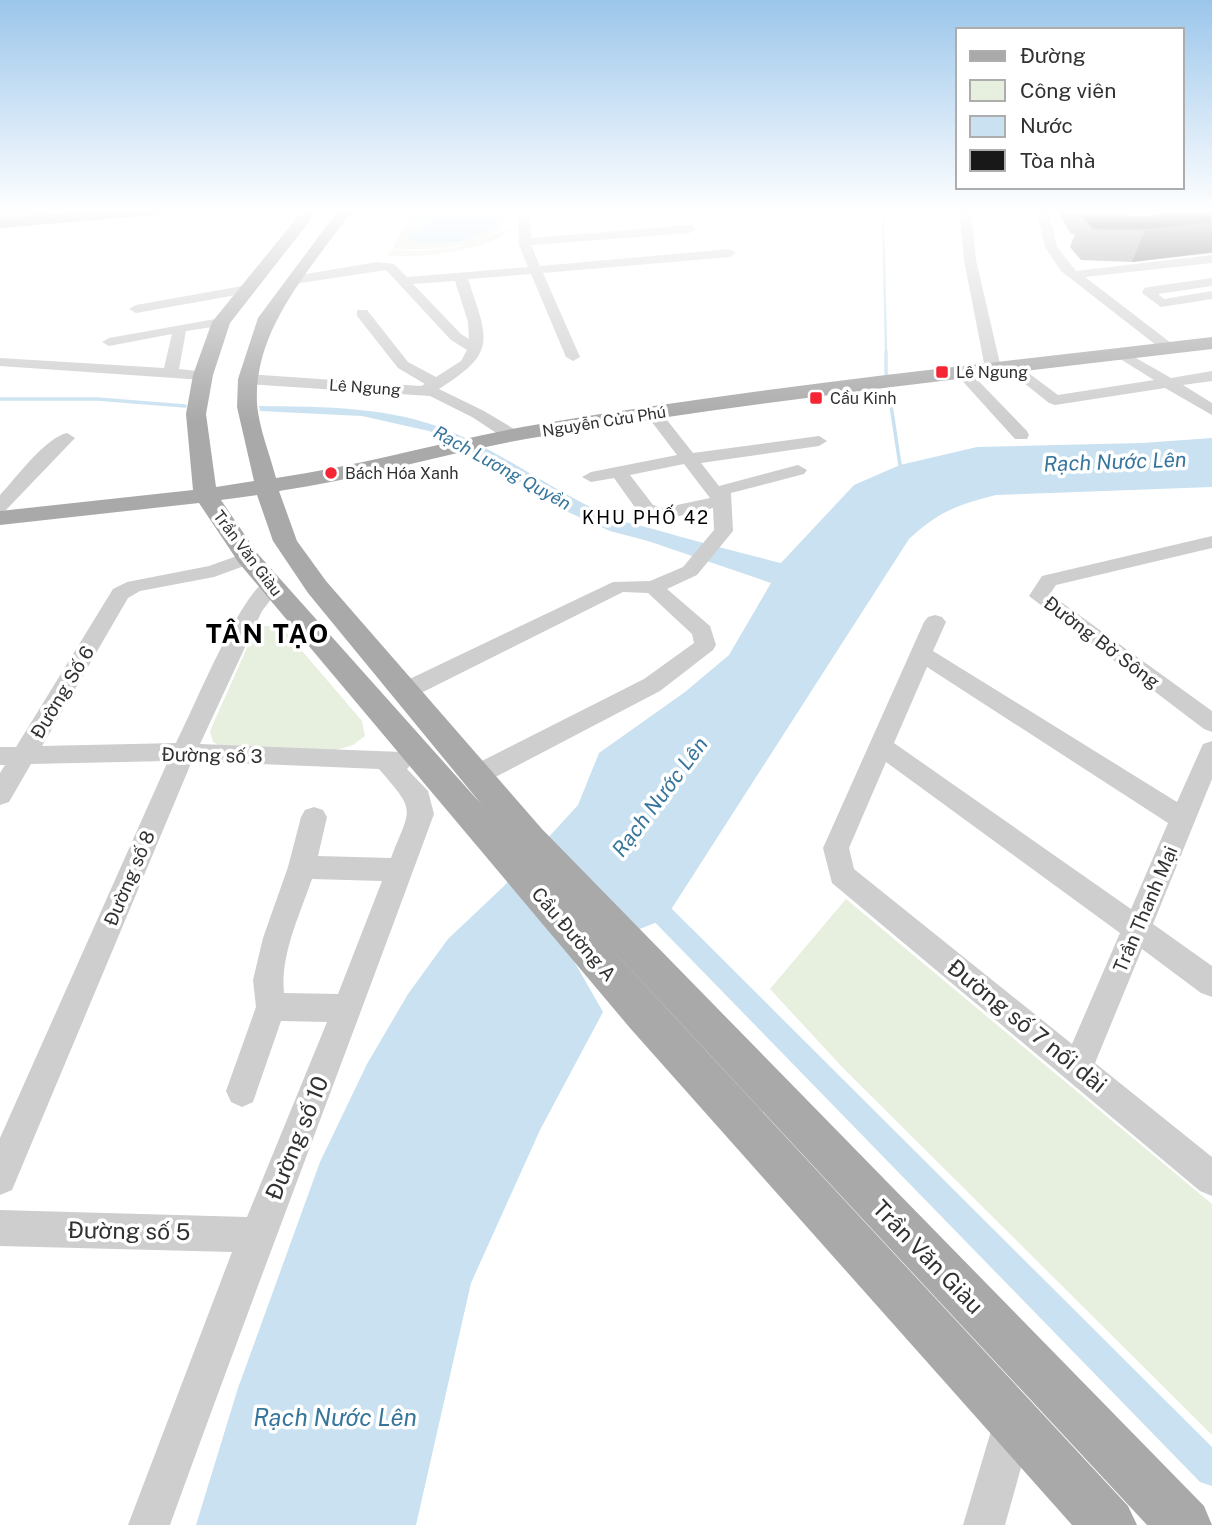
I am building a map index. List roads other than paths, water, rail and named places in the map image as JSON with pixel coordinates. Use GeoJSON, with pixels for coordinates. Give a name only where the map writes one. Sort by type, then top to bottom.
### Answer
{"type":"FeatureCollection","features":[{"type":"Feature","properties":{"kind":"main road","name":"Trần Văn Giàu"},"geometry":{"type":"LineString","coordinates":[[255,280],[221,322],[204,375],[196,414],[206,494],[219,518],[248,558],[424,762],[516,846]]}},
{"type":"Feature","properties":{"kind":"main road","name":"Trần Văn Giàu"},"geometry":{"type":"LineString","coordinates":[[294,280],[267,318],[248,379],[247,407],[272,510],[285,541],[317,587],[477,775],[516,846]]}},
{"type":"Feature","properties":{"kind":"main road","name":"Nguyễn Cửu Phú"},"geometry":{"type":"LineString","coordinates":[[0,518],[327,477],[513,436],[653,413],[861,384],[1212,344]]}},
{"type":"Feature","properties":{"kind":"main road","name":"Cầu Đường A"},"geometry":{"type":"LineString","coordinates":[[516,846],[658,1002]]}},
{"type":"Feature","properties":{"kind":"main road","name":"Trần Văn Giàu"},"geometry":{"type":"LineString","coordinates":[[658,1002],[1185,1525]]}},
{"type":"Feature","properties":{"kind":"main road"},"geometry":{"type":"LineString","coordinates":[[658,1002],[1014,1421],[1109,1525]]}},
{"type":"Feature","properties":{"kind":"street"},"geometry":{"type":"LineString","coordinates":[[405,281],[414,280]]}},
{"type":"Feature","properties":{"kind":"street"},"geometry":{"type":"LineString","coordinates":[[362,313],[406,368],[430,387],[465,365],[476,349],[477,334],[461,280]]}},
{"type":"Feature","properties":{"kind":"street"},"geometry":{"type":"LineString","coordinates":[[541,280],[573,357]]}},
{"type":"Feature","properties":{"kind":"street"},"geometry":{"type":"LineString","coordinates":[[976,280],[1001,367],[1055,400],[1212,376]]}},
{"type":"Feature","properties":{"kind":"street"},"geometry":{"type":"LineString","coordinates":[[1079,280],[1170,348]]}},
{"type":"Feature","properties":{"kind":"street"},"geometry":{"type":"LineString","coordinates":[[405,281],[456,337],[476,349]]}},
{"type":"Feature","properties":{"kind":"street"},"geometry":{"type":"LineString","coordinates":[[1209,296],[1161,303],[1149,291],[1212,282]]}},
{"type":"Feature","properties":{"kind":"street"},"geometry":{"type":"LineString","coordinates":[[1188,285],[1209,296]]}},
{"type":"Feature","properties":{"kind":"street"},"geometry":{"type":"LineString","coordinates":[[136,309],[248,289]]}},
{"type":"Feature","properties":{"kind":"street"},"geometry":{"type":"LineString","coordinates":[[109,342],[221,322]]}},
{"type":"Feature","properties":{"kind":"street"},"geometry":{"type":"LineString","coordinates":[[170,373],[179,341],[179,328]]}},
{"type":"Feature","properties":{"kind":"street"},"geometry":{"type":"LineString","coordinates":[[1122,354],[1212,410]]}},
{"type":"Feature","properties":{"kind":"street"},"geometry":{"type":"LineString","coordinates":[[0,362],[204,375]]}},
{"type":"Feature","properties":{"kind":"street"},"geometry":{"type":"LineString","coordinates":[[962,372],[1021,435]]}},
{"type":"Feature","properties":{"kind":"street","name":"Lê Ngung"},"geometry":{"type":"LineString","coordinates":[[248,379],[430,387],[513,436]]}},
{"type":"Feature","properties":{"kind":"street"},"geometry":{"type":"LineString","coordinates":[[653,413],[721,499]]}},
{"type":"Feature","properties":{"kind":"street"},"geometry":{"type":"LineString","coordinates":[[0,506],[49,453],[67,438]]}},
{"type":"Feature","properties":{"kind":"street"},"geometry":{"type":"LineString","coordinates":[[591,477],[689,458],[819,442]]}},
{"type":"Feature","properties":{"kind":"street"},"geometry":{"type":"LineString","coordinates":[[405,691],[620,586],[653,587],[690,571],[724,531],[721,499],[723,491],[798,470]]}},
{"type":"Feature","properties":{"kind":"street"},"geometry":{"type":"LineString","coordinates":[[618,471],[646,509],[662,514],[721,499]]}},
{"type":"Feature","properties":{"kind":"street","name":"Đường Bờ Sông"},"geometry":{"type":"LineString","coordinates":[[1212,542],[1049,580],[1039,596],[1212,723]]}},
{"type":"Feature","properties":{"kind":"street","name":"Đường Số 6"},"geometry":{"type":"LineString","coordinates":[[0,795],[11,757],[125,590],[214,571],[248,558]]}},
{"type":"Feature","properties":{"kind":"street","name":"Đường số 8"},"geometry":{"type":"LineString","coordinates":[[0,1178],[184,752],[253,609],[272,585]]}},
{"type":"Feature","properties":{"kind":"street"},"geometry":{"type":"LineString","coordinates":[[477,775],[652,685],[705,645],[702,631],[653,587]]}},
{"type":"Feature","properties":{"kind":"street"},"geometry":{"type":"LineString","coordinates":[[934,622],[881,746],[1212,983]]}},
{"type":"Feature","properties":{"kind":"street"},"geometry":{"type":"LineString","coordinates":[[921,653],[1183,818]]}},
{"type":"Feature","properties":{"kind":"street","name":"Đường số 7 nối dài"},"geometry":{"type":"LineString","coordinates":[[881,746],[836,848],[842,875],[1212,1179]]}},
{"type":"Feature","properties":{"kind":"street","name":"Trần Thanh Mại"},"geometry":{"type":"LineString","coordinates":[[1078,1067],[1212,750]]}},
{"type":"Feature","properties":{"kind":"street","name":"Đường số 3"},"geometry":{"type":"LineString","coordinates":[[11,757],[184,752],[424,762]]}},
{"type":"Feature","properties":{"kind":"street","name":"Đường số 10"},"geometry":{"type":"LineString","coordinates":[[149,1525],[257,1235],[421,814],[419,798],[385,760]]}},
{"type":"Feature","properties":{"kind":"street"},"geometry":{"type":"LineString","coordinates":[[242,1091],[271,1007],[268,979],[277,938],[302,867],[314,817]]}},
{"type":"Feature","properties":{"kind":"street"},"geometry":{"type":"LineString","coordinates":[[302,867],[399,870]]}},
{"type":"Feature","properties":{"kind":"street"},"geometry":{"type":"LineString","coordinates":[[271,1007],[347,1009]]}},
{"type":"Feature","properties":{"kind":"street","name":"Đường số 5"},"geometry":{"type":"LineString","coordinates":[[0,1228],[257,1235]]}},
{"type":"Feature","properties":{"kind":"street"},"geometry":{"type":"LineString","coordinates":[[984,1525],[1014,1421]]}},
{"type":"Feature","properties":{"kind":"water","name":"Rạch Nước Lên"},"geometry":{"type":"Polygon","coordinates":[[[259,406],[357,410],[429,423],[472,441],[612,517],[781,563],[854,485],[900,465],[977,447],[1142,443],[1212,438],[1212,487],[996,495],[950,510],[920,529],[909,539],[665,919],[571,956],[603,1012],[540,1130],[471,1283],[416,1525],[196,1525],[238,1388],[320,1162],[367,1064],[408,994],[448,939],[503,887],[578,805],[599,753],[685,692],[729,655],[771,583],[648,541],[610,531],[568,512],[450,439],[429,431],[362,416],[260,411],[259,406]]]}},
{"type":"Feature","properties":{"kind":"waterway"},"geometry":{"type":"LineString","coordinates":[[884,280],[886,353]]}},
{"type":"Feature","properties":{"kind":"waterway"},"geometry":{"type":"LineString","coordinates":[[886,353],[886,372],[900,465],[903,470]]}},
{"type":"Feature","properties":{"kind":"waterway","name":"Rạch Lương Quyền"},"geometry":{"type":"LineString","coordinates":[[0,399],[97,399],[185,406]]}},
{"type":"Feature","properties":{"kind":"waterway"},"geometry":{"type":"LineString","coordinates":[[649,901],[1212,1470]]}},
{"type":"Feature","properties":{"kind":"place","name":"Lê Ngung"},"geometry":{"type":"Point","coordinates":[942,372]}},
{"type":"Feature","properties":{"kind":"place","name":"Cầu Kinh"},"geometry":{"type":"Point","coordinates":[816,398]}},
{"type":"Feature","properties":{"kind":"place","name":"Bách Hóa Xanh"},"geometry":{"type":"Point","coordinates":[331,473]}},
{"type":"Feature","properties":{"kind":"district","name":"KHU PHỐ 42"},"geometry":{"type":"Point","coordinates":[646,518]}},
{"type":"Feature","properties":{"kind":"district","name":"TÂN TẠO"},"geometry":{"type":"Point","coordinates":[268,634]}}]}
